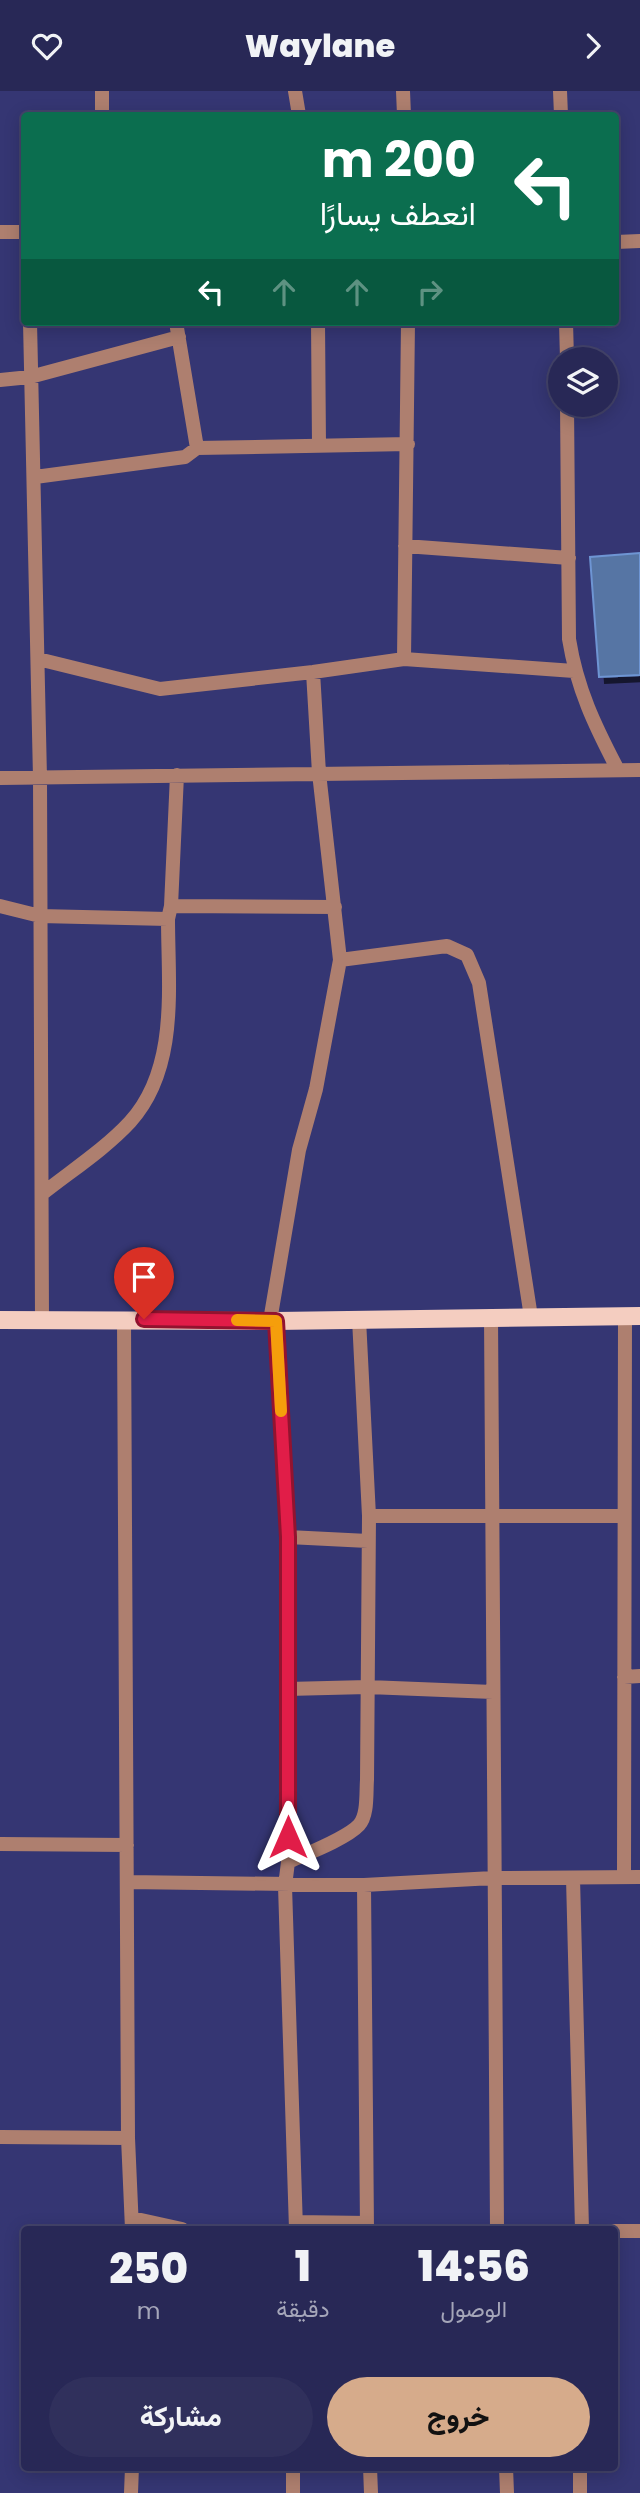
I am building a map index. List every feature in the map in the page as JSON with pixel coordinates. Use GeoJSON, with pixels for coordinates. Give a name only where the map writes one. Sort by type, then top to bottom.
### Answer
{"type":"FeatureCollection","features":[{"type":"Feature","properties":{"kind":"main road"},"geometry":{"type":"LineString","coordinates":[[0,1320],[273,1321],[633,1316]]}},
{"type":"Feature","properties":{"kind":"street"},"geometry":{"type":"LineString","coordinates":[[102,91],[102,112]]}},
{"type":"Feature","properties":{"kind":"street"},"geometry":{"type":"LineString","coordinates":[[295,91],[298,112]]}},
{"type":"Feature","properties":{"kind":"street"},"geometry":{"type":"LineString","coordinates":[[403,91],[404,112]]}},
{"type":"Feature","properties":{"kind":"street"},"geometry":{"type":"LineString","coordinates":[[560,91],[561,112]]}},
{"type":"Feature","properties":{"kind":"street"},"geometry":{"type":"LineString","coordinates":[[0,232],[21,232]]}},
{"type":"Feature","properties":{"kind":"street"},"geometry":{"type":"LineString","coordinates":[[619,242],[640,241]]}},
{"type":"Feature","properties":{"kind":"street"},"geometry":{"type":"LineString","coordinates":[[30,326],[40,778],[42,1321]]}},
{"type":"Feature","properties":{"kind":"street"},"geometry":{"type":"LineString","coordinates":[[177,326],[197,448]]}},
{"type":"Feature","properties":{"kind":"street"},"geometry":{"type":"LineString","coordinates":[[318,326],[319,446]]}},
{"type":"Feature","properties":{"kind":"street"},"geometry":{"type":"LineString","coordinates":[[404,659],[408,326]]}},
{"type":"Feature","properties":{"kind":"street"},"geometry":{"type":"LineString","coordinates":[[566,326],[566,347]]}},
{"type":"Feature","properties":{"kind":"street"},"geometry":{"type":"LineString","coordinates":[[0,380],[30,377],[179,337]]}},
{"type":"Feature","properties":{"kind":"street"},"geometry":{"type":"LineString","coordinates":[[567,417],[569,639],[574,671],[592,721],[618,770]]}},
{"type":"Feature","properties":{"kind":"street"},"geometry":{"type":"LineString","coordinates":[[35,477],[185,457],[197,448],[408,444]]}},
{"type":"Feature","properties":{"kind":"street"},"geometry":{"type":"LineString","coordinates":[[405,546],[569,558]]}},
{"type":"Feature","properties":{"kind":"street"},"geometry":{"type":"LineString","coordinates":[[38,659],[160,689],[404,659],[574,671]]}},
{"type":"Feature","properties":{"kind":"street"},"geometry":{"type":"LineString","coordinates":[[313,672],[319,773],[340,960],[316,1089],[299,1150],[273,1321],[288,1537],[288,1862],[285,1886],[296,2226],[367,2226],[364,1885]]}},
{"type":"Feature","properties":{"kind":"street"},"geometry":{"type":"LineString","coordinates":[[0,778],[640,770]]}},
{"type":"Feature","properties":{"kind":"street"},"geometry":{"type":"LineString","coordinates":[[42,1194],[128,1124],[153,1085],[165,1047],[167,1023],[177,775]]}},
{"type":"Feature","properties":{"kind":"street"},"geometry":{"type":"LineString","coordinates":[[0,906],[40,916],[335,907]]}},
{"type":"Feature","properties":{"kind":"street"},"geometry":{"type":"LineString","coordinates":[[340,960],[447,946],[467,955],[479,983],[531,1317]]}},
{"type":"Feature","properties":{"kind":"street"},"geometry":{"type":"LineString","coordinates":[[491,1316],[497,2226]]}},
{"type":"Feature","properties":{"kind":"street"},"geometry":{"type":"LineString","coordinates":[[624,1877],[624,1516],[633,1316]]}},
{"type":"Feature","properties":{"kind":"street"},"geometry":{"type":"LineString","coordinates":[[124,1319],[128,2138],[132,2224],[152,2226]]}},
{"type":"Feature","properties":{"kind":"street"},"geometry":{"type":"LineString","coordinates":[[288,1862],[332,1842],[359,1825],[364,1814],[367,1780],[369,1516],[359,1319]]}},
{"type":"Feature","properties":{"kind":"street"},"geometry":{"type":"LineString","coordinates":[[369,1516],[624,1516]]}},
{"type":"Feature","properties":{"kind":"street"},"geometry":{"type":"LineString","coordinates":[[288,1537],[368,1541]]}},
{"type":"Feature","properties":{"kind":"street"},"geometry":{"type":"LineString","coordinates":[[624,1677],[640,1676]]}},
{"type":"Feature","properties":{"kind":"street"},"geometry":{"type":"LineString","coordinates":[[288,1689],[368,1687],[493,1692]]}},
{"type":"Feature","properties":{"kind":"street"},"geometry":{"type":"LineString","coordinates":[[0,1844],[127,1845]]}},
{"type":"Feature","properties":{"kind":"street"},"geometry":{"type":"LineString","coordinates":[[127,1882],[285,1886],[493,1878],[640,1877]]}},
{"type":"Feature","properties":{"kind":"street"},"geometry":{"type":"LineString","coordinates":[[573,1878],[582,2226]]}},
{"type":"Feature","properties":{"kind":"street"},"geometry":{"type":"LineString","coordinates":[[0,2137],[128,2138]]}},
{"type":"Feature","properties":{"kind":"street"},"geometry":{"type":"LineString","coordinates":[[618,2231],[640,2231]]}},
{"type":"Feature","properties":{"kind":"street"},"geometry":{"type":"LineString","coordinates":[[131,2493],[132,2471]]}},
{"type":"Feature","properties":{"kind":"street"},"geometry":{"type":"LineString","coordinates":[[293,2471],[293,2493]]}},
{"type":"Feature","properties":{"kind":"street"},"geometry":{"type":"LineString","coordinates":[[370,2471],[370,2493]]}},
{"type":"Feature","properties":{"kind":"street"},"geometry":{"type":"LineString","coordinates":[[506,2471],[507,2493]]}},
{"type":"Feature","properties":{"kind":"street"},"geometry":{"type":"LineString","coordinates":[[580,2471],[580,2493]]}},
{"type":"Feature","properties":{"kind":"building"},"geometry":{"type":"Polygon","coordinates":[[[640,553],[640,675],[599,677],[590,557],[640,553]]]}},
{"type":"Feature","properties":{"kind":"slow traffic"},"geometry":{"type":"LineString","coordinates":[[237,1320],[276,1321],[281,1411]]}},
{"type":"Feature","properties":{"kind":"route"},"geometry":{"type":"LineString","coordinates":[[144,1319],[276,1321],[288,1537],[288,1837]]}}]}
